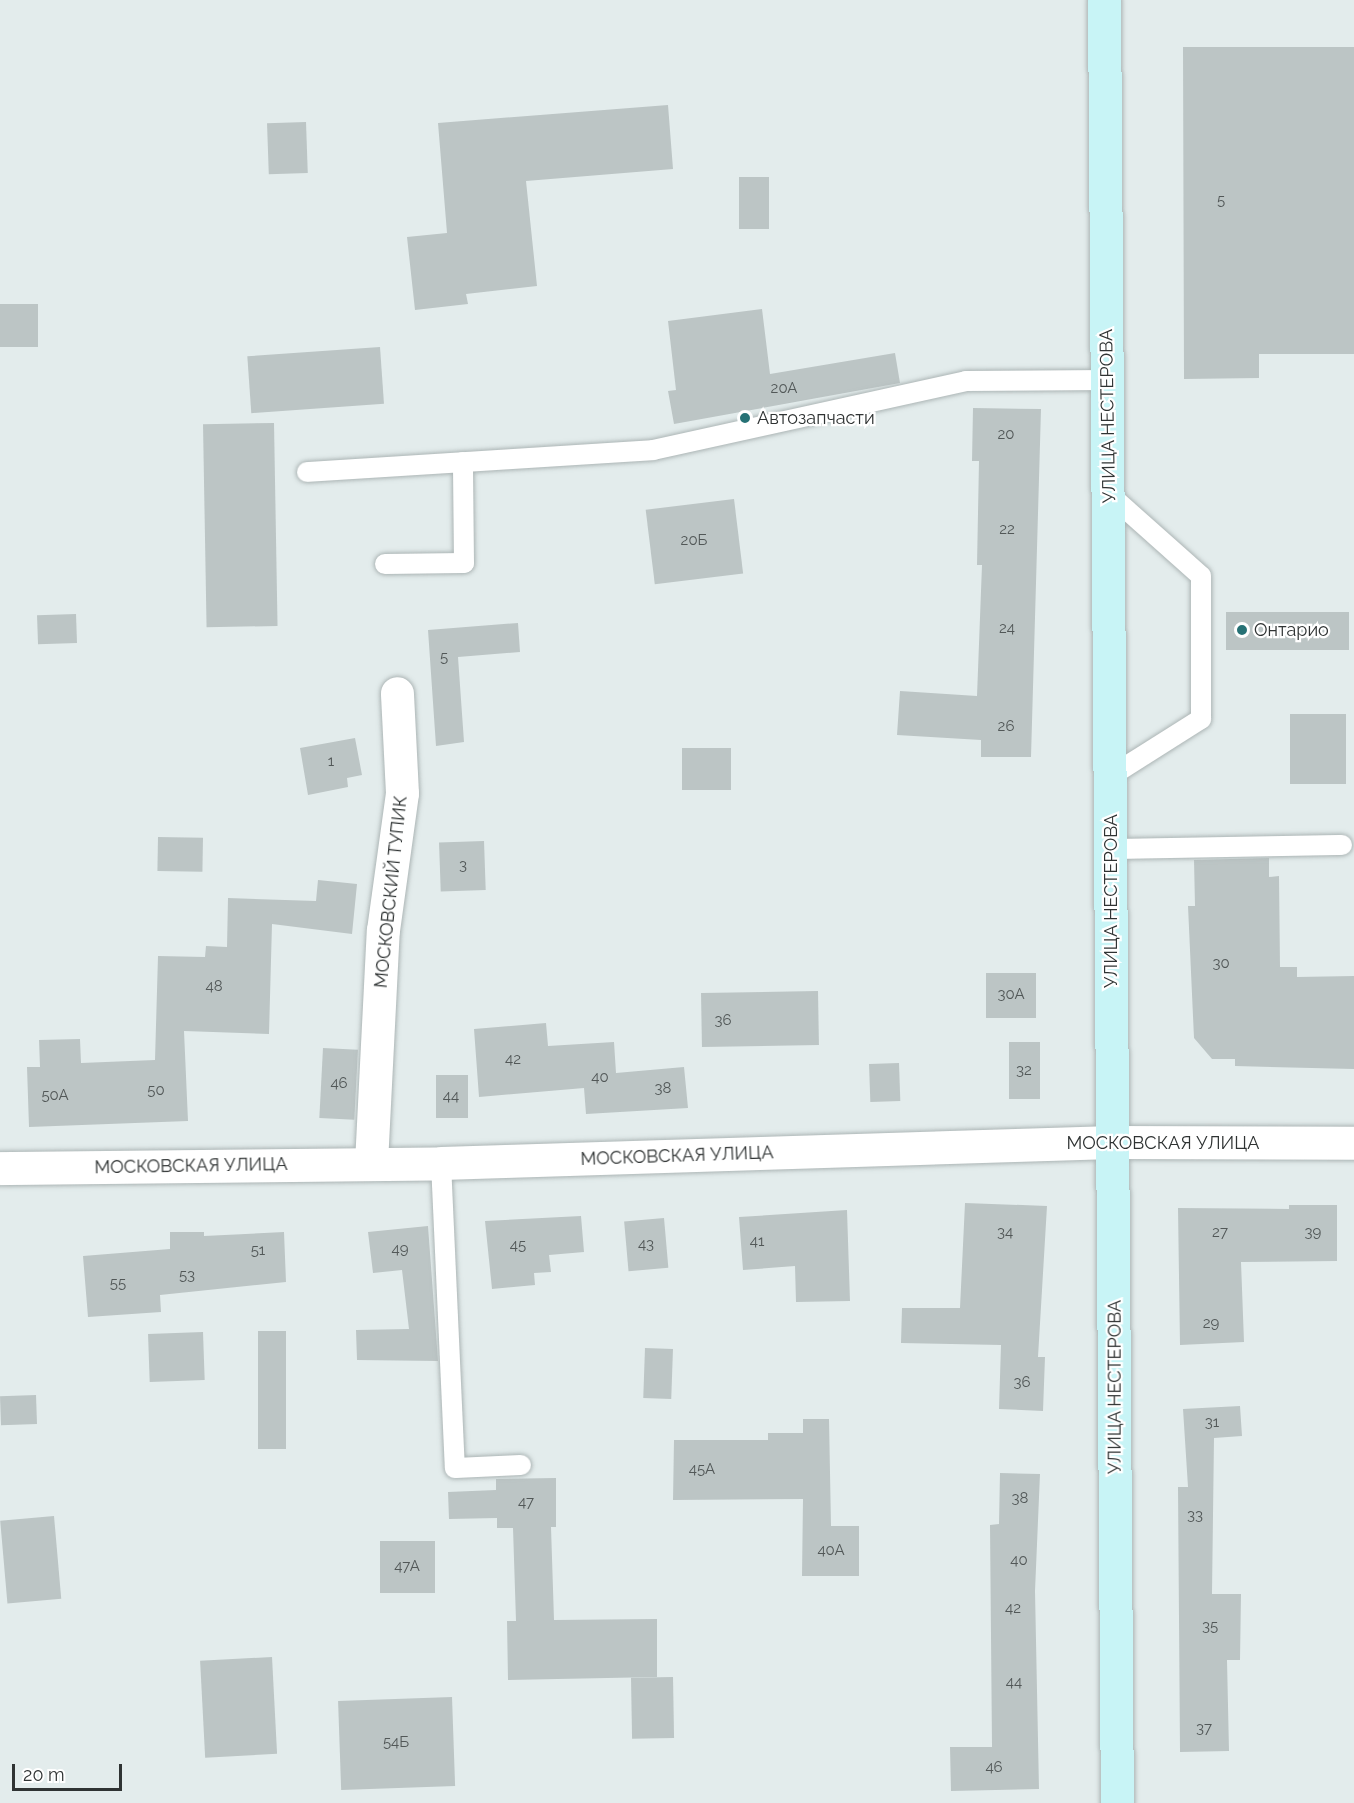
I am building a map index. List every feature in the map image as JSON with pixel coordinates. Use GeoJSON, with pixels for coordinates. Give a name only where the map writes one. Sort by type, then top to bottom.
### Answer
{"type":"FeatureCollection","features":[{"type":"Feature","properties":{"kind":"main road","name":"УЛИЦА НЕСТЕРОВА"},"geometry":{"type":"LineString","coordinates":[[1104,0],[1117,1803]]}},
{"type":"Feature","properties":{"kind":"street","name":"МОСКОВСКИЙ ТУПИК"},"geometry":{"type":"LineString","coordinates":[[371,1163],[383,930],[402,793],[397,693]]}},
{"type":"Feature","properties":{"kind":"street","name":"МОСКОВСКАЯ УЛИЦА"},"geometry":{"type":"LineString","coordinates":[[0,1168],[441,1163],[1113,1142],[1354,1143]]}},
{"type":"Feature","properties":{"kind":"lane"},"geometry":{"type":"LineString","coordinates":[[308,472],[653,450],[966,381],[1108,380]]}},
{"type":"Feature","properties":{"kind":"lane"},"geometry":{"type":"LineString","coordinates":[[385,564],[464,563],[463,462]]}},
{"type":"Feature","properties":{"kind":"lane"},"geometry":{"type":"LineString","coordinates":[[1109,494],[1201,576],[1201,719],[1111,776]]}},
{"type":"Feature","properties":{"kind":"lane"},"geometry":{"type":"LineString","coordinates":[[1111,849],[1341,845]]}},
{"type":"Feature","properties":{"kind":"lane"},"geometry":{"type":"LineString","coordinates":[[441,1163],[455,1468],[521,1465]]}},
{"type":"Feature","properties":{"kind":"building"},"geometry":{"type":"Polygon","coordinates":[[[1183,47],[1354,47],[1354,354],[1259,354],[1259,378],[1184,379],[1183,47]]]}},
{"type":"Feature","properties":{"kind":"building"},"geometry":{"type":"Polygon","coordinates":[[[668,105],[673,169],[526,181],[537,286],[466,294],[468,304],[415,310],[407,237],[447,233],[438,123],[668,105]]]}},
{"type":"Feature","properties":{"kind":"building"},"geometry":{"type":"Polygon","coordinates":[[[306,122],[308,173],[269,174],[267,123],[306,122]]]}},
{"type":"Feature","properties":{"kind":"building"},"geometry":{"type":"Polygon","coordinates":[[[739,177],[769,177],[769,229],[739,229],[739,177]]]}},
{"type":"Feature","properties":{"kind":"building"},"geometry":{"type":"Polygon","coordinates":[[[0,304],[38,304],[38,347],[0,347],[0,304]]]}},
{"type":"Feature","properties":{"kind":"building"},"geometry":{"type":"Polygon","coordinates":[[[762,309],[770,374],[895,353],[900,383],[674,424],[668,391],[676,390],[668,321],[762,309]]]}},
{"type":"Feature","properties":{"kind":"building"},"geometry":{"type":"Polygon","coordinates":[[[380,347],[384,404],[251,413],[247,356],[380,347]]]}},
{"type":"Feature","properties":{"kind":"building"},"geometry":{"type":"Polygon","coordinates":[[[973,408],[1041,409],[1031,757],[981,757],[981,740],[897,735],[900,691],[977,696],[982,565],[977,565],[979,461],[972,461],[973,408]]]}},
{"type":"Feature","properties":{"kind":"building"},"geometry":{"type":"Polygon","coordinates":[[[274,423],[278,626],[207,627],[203,424],[274,423]]]}},
{"type":"Feature","properties":{"kind":"building"},"geometry":{"type":"Polygon","coordinates":[[[734,499],[743,573],[655,584],[646,510],[734,499]]]}},
{"type":"Feature","properties":{"kind":"building"},"geometry":{"type":"Polygon","coordinates":[[[1226,612],[1349,612],[1349,650],[1226,650],[1226,612]]]}},
{"type":"Feature","properties":{"kind":"building"},"geometry":{"type":"Polygon","coordinates":[[[76,614],[77,643],[38,644],[37,615],[76,614]]]}},
{"type":"Feature","properties":{"kind":"building"},"geometry":{"type":"Polygon","coordinates":[[[518,623],[520,652],[458,657],[464,742],[436,746],[428,630],[518,623]]]}},
{"type":"Feature","properties":{"kind":"building"},"geometry":{"type":"Polygon","coordinates":[[[1290,714],[1346,714],[1346,784],[1290,784],[1290,714]]]}},
{"type":"Feature","properties":{"kind":"building"},"geometry":{"type":"Polygon","coordinates":[[[355,738],[362,775],[347,778],[348,787],[308,795],[300,748],[355,738]]]}},
{"type":"Feature","properties":{"kind":"building"},"geometry":{"type":"Polygon","coordinates":[[[682,748],[731,748],[731,790],[682,790],[682,748]]]}},
{"type":"Feature","properties":{"kind":"building"},"geometry":{"type":"Polygon","coordinates":[[[158,837],[203,838],[202,872],[157,871],[158,837]]]}},
{"type":"Feature","properties":{"kind":"building"},"geometry":{"type":"Polygon","coordinates":[[[484,841],[486,890],[441,892],[439,843],[484,841]]]}},
{"type":"Feature","properties":{"kind":"building"},"geometry":{"type":"Polygon","coordinates":[[[1269,858],[1269,877],[1279,876],[1280,967],[1297,967],[1297,977],[1354,976],[1354,1069],[1235,1066],[1235,1059],[1212,1059],[1194,1038],[1188,906],[1195,906],[1194,860],[1269,858]]]}},
{"type":"Feature","properties":{"kind":"building"},"geometry":{"type":"Polygon","coordinates":[[[318,880],[357,884],[352,934],[272,924],[269,1034],[184,1031],[188,1121],[29,1127],[27,1067],[40,1067],[39,1040],[80,1039],[81,1063],[155,1060],[158,956],[205,957],[206,946],[227,947],[228,898],[316,901],[318,880]]]}},
{"type":"Feature","properties":{"kind":"building"},"geometry":{"type":"Polygon","coordinates":[[[986,973],[1036,973],[1036,1018],[986,1018],[986,973]]]}},
{"type":"Feature","properties":{"kind":"building"},"geometry":{"type":"Polygon","coordinates":[[[818,991],[819,1045],[702,1047],[701,993],[818,991]]]}},
{"type":"Feature","properties":{"kind":"building"},"geometry":{"type":"Polygon","coordinates":[[[546,1023],[548,1046],[614,1042],[616,1073],[684,1067],[688,1108],[586,1114],[584,1088],[479,1097],[474,1029],[546,1023]]]}},
{"type":"Feature","properties":{"kind":"building"},"geometry":{"type":"Polygon","coordinates":[[[1009,1042],[1040,1042],[1040,1099],[1009,1099],[1009,1042]]]}},
{"type":"Feature","properties":{"kind":"building"},"geometry":{"type":"Polygon","coordinates":[[[323,1048],[358,1050],[354,1120],[319,1118],[323,1048]]]}},
{"type":"Feature","properties":{"kind":"building"},"geometry":{"type":"Polygon","coordinates":[[[899,1063],[900,1101],[870,1102],[869,1064],[899,1063]]]}},
{"type":"Feature","properties":{"kind":"building"},"geometry":{"type":"Polygon","coordinates":[[[436,1075],[468,1075],[468,1118],[436,1118],[436,1075]]]}},
{"type":"Feature","properties":{"kind":"building"},"geometry":{"type":"Polygon","coordinates":[[[965,1203],[1047,1206],[1038,1357],[1045,1357],[1043,1411],[999,1409],[1001,1345],[901,1343],[902,1308],[960,1308],[965,1203]]]}},
{"type":"Feature","properties":{"kind":"building"},"geometry":{"type":"Polygon","coordinates":[[[1289,1205],[1337,1205],[1337,1261],[1241,1262],[1244,1342],[1180,1345],[1178,1208],[1289,1209],[1289,1205]]]}},
{"type":"Feature","properties":{"kind":"building"},"geometry":{"type":"Polygon","coordinates":[[[847,1210],[850,1301],[796,1302],[795,1266],[743,1270],[739,1217],[847,1210]]]}},
{"type":"Feature","properties":{"kind":"building"},"geometry":{"type":"Polygon","coordinates":[[[581,1216],[584,1252],[549,1255],[551,1272],[534,1273],[535,1285],[492,1289],[485,1221],[581,1216]]]}},
{"type":"Feature","properties":{"kind":"building"},"geometry":{"type":"Polygon","coordinates":[[[664,1218],[668,1268],[629,1271],[624,1221],[664,1218]]]}},
{"type":"Feature","properties":{"kind":"building"},"geometry":{"type":"Polygon","coordinates":[[[428,1226],[438,1361],[357,1360],[356,1330],[409,1329],[402,1270],[373,1273],[368,1232],[428,1226]]]}},
{"type":"Feature","properties":{"kind":"building"},"geometry":{"type":"Polygon","coordinates":[[[170,1232],[204,1232],[204,1236],[284,1232],[286,1282],[160,1295],[161,1312],[88,1317],[83,1256],[170,1249],[170,1232]]]}},
{"type":"Feature","properties":{"kind":"building"},"geometry":{"type":"Polygon","coordinates":[[[258,1331],[286,1331],[286,1449],[258,1449],[258,1331]]]}},
{"type":"Feature","properties":{"kind":"building"},"geometry":{"type":"Polygon","coordinates":[[[203,1332],[205,1380],[150,1382],[148,1334],[203,1332]]]}},
{"type":"Feature","properties":{"kind":"building"},"geometry":{"type":"Polygon","coordinates":[[[645,1348],[673,1349],[671,1399],[643,1398],[645,1348]]]}},
{"type":"Feature","properties":{"kind":"building"},"geometry":{"type":"Polygon","coordinates":[[[36,1395],[37,1424],[1,1425],[0,1396],[36,1395]]]}},
{"type":"Feature","properties":{"kind":"building"},"geometry":{"type":"Polygon","coordinates":[[[1240,1406],[1242,1436],[1214,1438],[1212,1594],[1241,1594],[1240,1660],[1227,1660],[1229,1751],[1180,1752],[1178,1487],[1188,1487],[1183,1409],[1240,1406]]]}},
{"type":"Feature","properties":{"kind":"building"},"geometry":{"type":"Polygon","coordinates":[[[803,1419],[829,1419],[831,1526],[859,1526],[859,1576],[802,1576],[803,1499],[673,1500],[674,1440],[768,1440],[768,1433],[803,1433],[803,1419]]]}},
{"type":"Feature","properties":{"kind":"building"},"geometry":{"type":"Polygon","coordinates":[[[1000,1473],[1040,1474],[1035,1591],[1039,1789],[951,1791],[950,1747],[992,1747],[990,1525],[999,1524],[1000,1473]]]}},
{"type":"Feature","properties":{"kind":"building"},"geometry":{"type":"Polygon","coordinates":[[[556,1478],[556,1527],[551,1527],[554,1620],[657,1619],[657,1677],[508,1680],[507,1621],[516,1621],[513,1528],[497,1528],[497,1518],[449,1519],[448,1492],[496,1490],[496,1479],[556,1478]]]}},
{"type":"Feature","properties":{"kind":"building"},"geometry":{"type":"Polygon","coordinates":[[[54,1516],[61,1599],[7,1603],[0,1521],[54,1516]]]}},
{"type":"Feature","properties":{"kind":"building"},"geometry":{"type":"Polygon","coordinates":[[[380,1541],[435,1541],[435,1593],[380,1593],[380,1541]]]}},
{"type":"Feature","properties":{"kind":"building"},"geometry":{"type":"Polygon","coordinates":[[[272,1657],[277,1754],[205,1758],[200,1661],[272,1657]]]}},
{"type":"Feature","properties":{"kind":"building"},"geometry":{"type":"Polygon","coordinates":[[[673,1677],[674,1738],[632,1739],[631,1678],[673,1677]]]}},
{"type":"Feature","properties":{"kind":"building"},"geometry":{"type":"Polygon","coordinates":[[[452,1697],[455,1786],[341,1790],[338,1701],[452,1697]]]}},
{"type":"Feature","properties":{"kind":"place","name":"Автозапчасти"},"geometry":{"type":"Point","coordinates":[745,418]}},
{"type":"Feature","properties":{"kind":"place","name":"Онтарио"},"geometry":{"type":"Point","coordinates":[1242,630]}}]}
